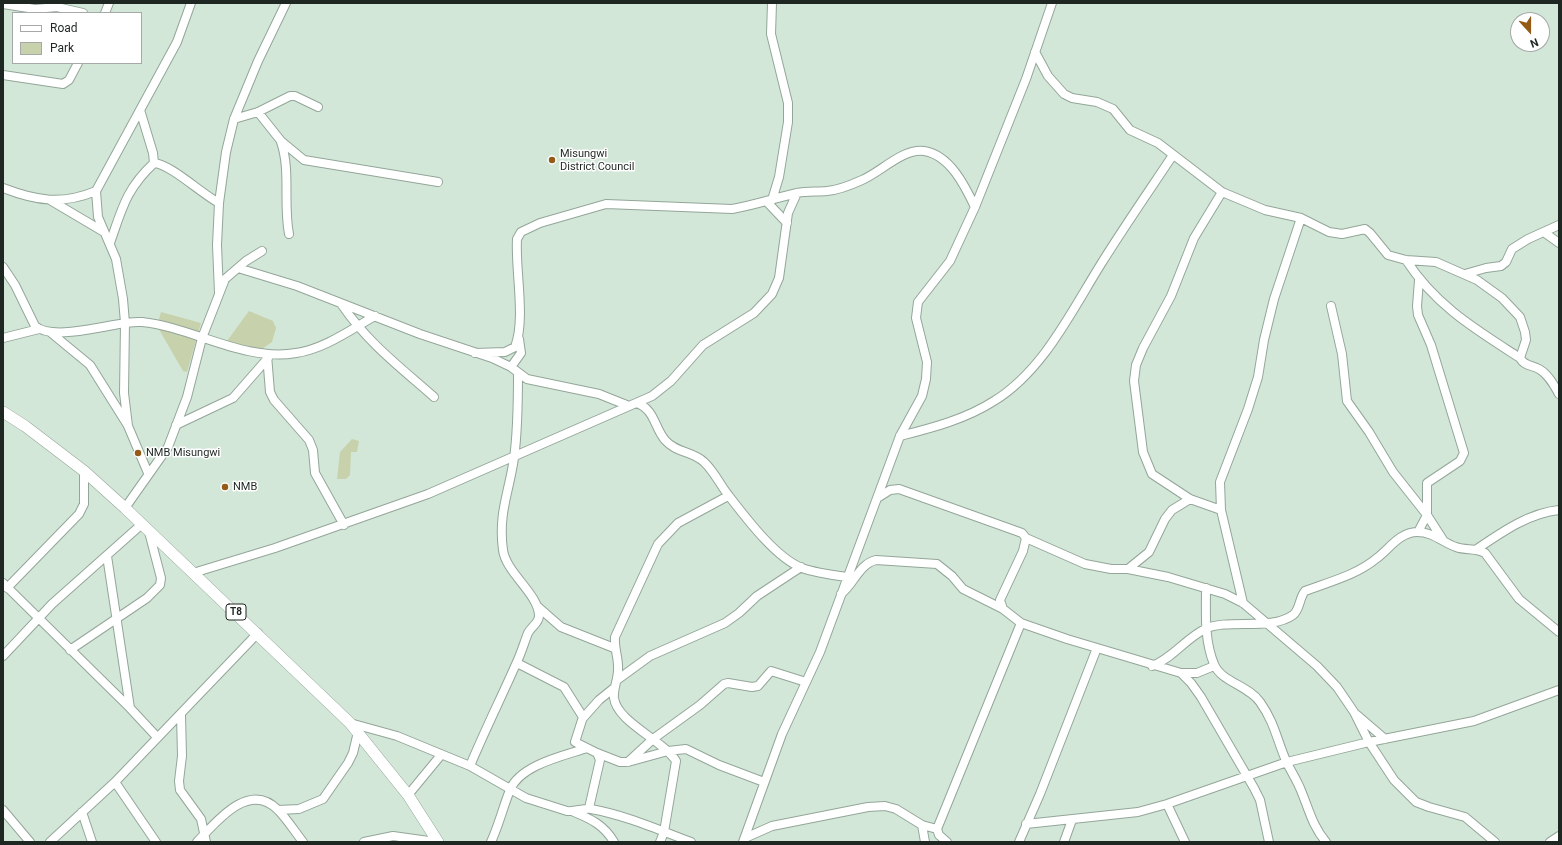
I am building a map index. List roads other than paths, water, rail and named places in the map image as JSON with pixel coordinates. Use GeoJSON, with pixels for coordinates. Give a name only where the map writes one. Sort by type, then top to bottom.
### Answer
{"type":"FeatureCollection","features":[{"type":"Feature","properties":{"kind":"highway","name":"T8"},"geometry":{"type":"LineString","coordinates":[[3,412],[25,426],[84,471],[258,633],[350,723],[408,795],[437,842]]}},
{"type":"Feature","properties":{"kind":"street"},"geometry":{"type":"LineString","coordinates":[[128,426],[124,393],[125,323],[123,299],[116,259],[98,217],[96,191],[177,42],[191,3]]}},
{"type":"Feature","properties":{"kind":"street"},"geometry":{"type":"LineString","coordinates":[[770,201],[779,177],[788,122],[788,103],[771,34],[772,3]]}},
{"type":"Feature","properties":{"kind":"street"},"geometry":{"type":"LineString","coordinates":[[744,840],[764,782],[820,652],[840,595],[879,497],[900,436],[922,396],[926,379],[927,362],[916,318],[918,302],[950,261],[975,207],[1035,52],[1052,3]]}},
{"type":"Feature","properties":{"kind":"street"},"geometry":{"type":"LineString","coordinates":[[3,4],[35,9],[57,8],[78,12]]}},
{"type":"Feature","properties":{"kind":"street"},"geometry":{"type":"LineString","coordinates":[[219,293],[217,245],[219,203],[226,152],[234,119],[283,4]]}},
{"type":"Feature","properties":{"kind":"street"},"geometry":{"type":"LineString","coordinates":[[1035,52],[1048,76],[1064,94],[1072,98],[1106,105],[1113,109],[1130,130],[1158,143],[1222,192],[1265,210],[1301,218],[1322,229],[1336,233],[1365,229],[1388,255],[1406,260],[1436,262],[1477,280],[1502,298],[1520,318],[1526,332],[1526,340],[1520,358]]}},
{"type":"Feature","properties":{"kind":"street"},"geometry":{"type":"LineString","coordinates":[[3,74],[63,84],[69,80],[77,64]]}},
{"type":"Feature","properties":{"kind":"street"},"geometry":{"type":"LineString","coordinates":[[234,119],[258,112],[290,96],[295,96],[318,107]]}},
{"type":"Feature","properties":{"kind":"street"},"geometry":{"type":"LineString","coordinates":[[110,243],[125,199],[132,186],[154,163],[153,153],[140,110]]}},
{"type":"Feature","properties":{"kind":"street"},"geometry":{"type":"LineString","coordinates":[[258,112],[281,141],[304,160],[438,182]]}},
{"type":"Feature","properties":{"kind":"street"},"geometry":{"type":"LineString","coordinates":[[281,141],[286,160],[285,202],[290,234]]}},
{"type":"Feature","properties":{"kind":"street"},"geometry":{"type":"LineString","coordinates":[[614,648],[561,627],[552,620],[536,604],[506,563],[503,551],[501,515],[514,456],[518,413],[515,370],[521,353],[518,339],[516,247],[517,239],[521,232],[564,215],[606,204],[732,209],[770,201],[797,193],[836,189],[876,174],[901,156],[911,152],[924,151],[937,155],[947,164],[958,177],[975,207]]}},
{"type":"Feature","properties":{"kind":"street"},"geometry":{"type":"LineString","coordinates":[[900,436],[926,430],[978,411],[995,401],[1016,384],[1045,354],[1173,155]]}},
{"type":"Feature","properties":{"kind":"street"},"geometry":{"type":"LineString","coordinates":[[154,163],[167,167],[197,190],[219,203]]}},
{"type":"Feature","properties":{"kind":"street"},"geometry":{"type":"LineString","coordinates":[[3,188],[32,198],[49,200],[79,198],[96,191]]}},
{"type":"Feature","properties":{"kind":"street"},"geometry":{"type":"LineString","coordinates":[[1221,510],[1190,500],[1152,474],[1143,452],[1135,395],[1136,365],[1171,296],[1194,238],[1222,192]]}},
{"type":"Feature","properties":{"kind":"street"},"geometry":{"type":"LineString","coordinates":[[193,572],[275,548],[344,525],[428,494],[652,396],[671,381],[704,345],[754,314],[772,294],[779,278],[791,204],[797,193]]}},
{"type":"Feature","properties":{"kind":"street"},"geometry":{"type":"LineString","coordinates":[[49,200],[104,232]]}},
{"type":"Feature","properties":{"kind":"street"},"geometry":{"type":"LineString","coordinates":[[770,201],[787,223]]}},
{"type":"Feature","properties":{"kind":"street"},"geometry":{"type":"LineString","coordinates":[[1243,603],[1221,510],[1220,482],[1248,409],[1258,377],[1264,340],[1274,299],[1301,218]]}},
{"type":"Feature","properties":{"kind":"street"},"geometry":{"type":"LineString","coordinates":[[1465,274],[1486,268],[1501,266],[1506,262],[1512,249],[1528,239],[1545,233],[1559,225]]}},
{"type":"Feature","properties":{"kind":"street"},"geometry":{"type":"LineString","coordinates":[[1545,233],[1559,243]]}},
{"type":"Feature","properties":{"kind":"street"},"geometry":{"type":"LineString","coordinates":[[125,508],[168,446],[187,397],[202,338],[225,279],[262,251]]}},
{"type":"Feature","properties":{"kind":"street"},"geometry":{"type":"LineString","coordinates":[[1406,260],[1419,280],[1442,304],[1479,332],[1520,358],[1524,363],[1539,369],[1547,376],[1559,394]]}},
{"type":"Feature","properties":{"kind":"street"},"geometry":{"type":"LineString","coordinates":[[3,267],[15,285],[35,326],[39,329],[50,332],[72,332],[125,323],[142,322],[267,356],[295,354],[315,348],[375,316]]}},
{"type":"Feature","properties":{"kind":"street"},"geometry":{"type":"LineString","coordinates":[[238,268],[297,286],[476,353],[515,370],[527,379],[599,394],[648,409],[665,439],[672,447],[681,452],[698,456],[705,462],[728,496],[765,539],[783,555],[801,567],[847,577]]}},
{"type":"Feature","properties":{"kind":"street"},"geometry":{"type":"LineString","coordinates":[[1418,532],[1427,515],[1428,483],[1434,477],[1460,461],[1464,453],[1431,344],[1418,315],[1416,306],[1419,280]]}},
{"type":"Feature","properties":{"kind":"street"},"geometry":{"type":"LineString","coordinates":[[342,304],[357,326],[379,349],[434,397]]}},
{"type":"Feature","properties":{"kind":"street"},"geometry":{"type":"LineString","coordinates":[[1331,306],[1342,354],[1347,401],[1349,406],[1369,432],[1393,472],[1427,515],[1443,540]]}},
{"type":"Feature","properties":{"kind":"street"},"geometry":{"type":"LineString","coordinates":[[3,338],[39,329]]}},
{"type":"Feature","properties":{"kind":"street"},"geometry":{"type":"LineString","coordinates":[[50,332],[90,365],[128,426],[148,474]]}},
{"type":"Feature","properties":{"kind":"street"},"geometry":{"type":"LineString","coordinates":[[476,353],[510,351],[515,347],[518,339]]}},
{"type":"Feature","properties":{"kind":"street"},"geometry":{"type":"LineString","coordinates":[[176,425],[233,398],[267,356]]}},
{"type":"Feature","properties":{"kind":"street"},"geometry":{"type":"LineString","coordinates":[[267,356],[270,392],[274,400],[309,440],[313,450],[314,473],[344,525]]}},
{"type":"Feature","properties":{"kind":"street"},"geometry":{"type":"LineString","coordinates":[[84,471],[84,504],[80,514],[5,585],[130,708],[157,737]]}},
{"type":"Feature","properties":{"kind":"street"},"geometry":{"type":"LineString","coordinates":[[879,497],[890,490],[900,489],[1015,529],[1022,532],[1026,538],[1085,564],[1098,567],[1128,569],[1168,577],[1225,594],[1243,603],[1317,666],[1337,687],[1354,712],[1369,742],[1394,780],[1416,802],[1465,817],[1490,841]]}},
{"type":"Feature","properties":{"kind":"street"},"geometry":{"type":"LineString","coordinates":[[660,842],[664,832],[676,761],[668,751],[626,717],[619,709],[615,701],[614,688],[617,680],[618,668],[614,648],[615,637],[623,615],[644,577],[658,544],[678,523],[728,496]]}},
{"type":"Feature","properties":{"kind":"street"},"geometry":{"type":"LineString","coordinates":[[1128,569],[1149,552],[1165,520],[1172,510],[1190,500]]}},
{"type":"Feature","properties":{"kind":"street"},"geometry":{"type":"LineString","coordinates":[[1477,549],[1532,517],[1559,510]]}},
{"type":"Feature","properties":{"kind":"street"},"geometry":{"type":"LineString","coordinates":[[3,656],[39,620],[52,604],[107,556],[145,528],[161,578],[160,585],[147,598],[115,618],[70,650]]}},
{"type":"Feature","properties":{"kind":"street"},"geometry":{"type":"LineString","coordinates":[[1152,666],[1168,659],[1190,639],[1206,628],[1235,624],[1266,624],[1294,615],[1305,591],[1357,570],[1376,559],[1405,535],[1418,532],[1443,540],[1457,548],[1477,549],[1485,553],[1494,563],[1519,599],[1559,632]]}},
{"type":"Feature","properties":{"kind":"street"},"geometry":{"type":"LineString","coordinates":[[1003,609],[1000,600],[1022,551],[1026,538]]}},
{"type":"Feature","properties":{"kind":"street"},"geometry":{"type":"LineString","coordinates":[[107,556],[115,618],[126,674],[130,708]]}},
{"type":"Feature","properties":{"kind":"street"},"geometry":{"type":"LineString","coordinates":[[840,595],[849,588],[861,569],[869,562],[876,560],[937,564],[952,576],[963,589],[1003,609],[1021,623],[1152,666],[1181,673],[1197,673],[1214,666]]}},
{"type":"Feature","properties":{"kind":"street"},"geometry":{"type":"LineString","coordinates":[[617,680],[650,656],[725,623],[739,613],[757,596],[801,567]]}},
{"type":"Feature","properties":{"kind":"street"},"geometry":{"type":"LineString","coordinates":[[1206,588],[1206,628],[1214,666],[1220,674],[1252,692],[1260,701],[1277,732],[1287,762],[1302,792],[1310,818],[1326,842]]}},
{"type":"Feature","properties":{"kind":"street"},"geometry":{"type":"LineString","coordinates":[[470,766],[530,631],[536,624],[539,615],[536,604]]}},
{"type":"Feature","properties":{"kind":"street"},"geometry":{"type":"LineString","coordinates":[[536,624],[552,620]]}},
{"type":"Feature","properties":{"kind":"street"},"geometry":{"type":"LineString","coordinates":[[947,842],[939,835],[937,829],[1021,623]]}},
{"type":"Feature","properties":{"kind":"street"},"geometry":{"type":"LineString","coordinates":[[50,842],[116,782],[157,737],[181,715],[258,633]]}},
{"type":"Feature","properties":{"kind":"street"},"geometry":{"type":"LineString","coordinates":[[1019,842],[1040,794],[1097,648]]}},
{"type":"Feature","properties":{"kind":"street"},"geometry":{"type":"LineString","coordinates":[[517,663],[564,688],[583,718]]}},
{"type":"Feature","properties":{"kind":"street"},"geometry":{"type":"LineString","coordinates":[[628,762],[653,739],[700,705],[724,684],[728,683],[752,687],[758,686],[771,671],[806,682]]}},
{"type":"Feature","properties":{"kind":"street"},"geometry":{"type":"LineString","coordinates":[[1181,673],[1191,683],[1201,697],[1246,776],[1251,782],[1260,800],[1269,842]]}},
{"type":"Feature","properties":{"kind":"street"},"geometry":{"type":"LineString","coordinates":[[560,757],[575,741],[583,718],[599,700],[614,688]]}},
{"type":"Feature","properties":{"kind":"street"},"geometry":{"type":"LineString","coordinates":[[1026,824],[1138,812],[1168,804],[1287,762],[1369,742],[1474,721],[1559,690]]}},
{"type":"Feature","properties":{"kind":"street"},"geometry":{"type":"LineString","coordinates":[[1354,712],[1385,739]]}},
{"type":"Feature","properties":{"kind":"street"},"geometry":{"type":"LineString","coordinates":[[181,715],[182,749],[179,781],[180,790],[200,819],[205,838]]}},
{"type":"Feature","properties":{"kind":"street"},"geometry":{"type":"LineString","coordinates":[[350,723],[397,736],[470,766],[526,798],[573,812],[601,825],[607,830],[614,842]]}},
{"type":"Feature","properties":{"kind":"street"},"geometry":{"type":"LineString","coordinates":[[278,810],[294,810],[323,799],[348,763],[353,753],[358,732]]}},
{"type":"Feature","properties":{"kind":"street"},"geometry":{"type":"LineString","coordinates":[[575,741],[597,753],[620,762],[628,762],[668,751],[686,749],[719,765],[764,782]]}},
{"type":"Feature","properties":{"kind":"street"},"geometry":{"type":"LineString","coordinates":[[491,842],[500,822],[510,789],[524,773],[560,757],[587,748]]}},
{"type":"Feature","properties":{"kind":"street"},"geometry":{"type":"LineString","coordinates":[[589,808],[600,760],[597,753]]}},
{"type":"Feature","properties":{"kind":"street"},"geometry":{"type":"LineString","coordinates":[[408,795],[441,755]]}},
{"type":"Feature","properties":{"kind":"street"},"geometry":{"type":"LineString","coordinates":[[116,782],[156,842]]}},
{"type":"Feature","properties":{"kind":"street"},"geometry":{"type":"LineString","coordinates":[[197,842],[205,838],[226,811],[244,802],[255,800],[270,804],[278,810],[303,842]]}},
{"type":"Feature","properties":{"kind":"street"},"geometry":{"type":"LineString","coordinates":[[1168,804],[1185,842]]}},
{"type":"Feature","properties":{"kind":"street"},"geometry":{"type":"LineString","coordinates":[[744,840],[772,826],[868,807],[885,806],[896,809],[922,826],[937,829]]}},
{"type":"Feature","properties":{"kind":"street"},"geometry":{"type":"LineString","coordinates":[[573,812],[589,808],[691,842]]}},
{"type":"Feature","properties":{"kind":"street"},"geometry":{"type":"LineString","coordinates":[[3,810],[30,842]]}},
{"type":"Feature","properties":{"kind":"street"},"geometry":{"type":"LineString","coordinates":[[290,825],[294,810]]}},
{"type":"Feature","properties":{"kind":"street"},"geometry":{"type":"LineString","coordinates":[[82,812],[92,842]]}},
{"type":"Feature","properties":{"kind":"street"},"geometry":{"type":"LineString","coordinates":[[1064,842],[1072,820]]}},
{"type":"Feature","properties":{"kind":"street"},"geometry":{"type":"LineString","coordinates":[[922,826],[925,842]]}},
{"type":"Feature","properties":{"kind":"street"},"geometry":{"type":"LineString","coordinates":[[364,842],[393,836],[437,842]]}},
{"type":"Feature","properties":{"kind":"street"},"geometry":{"type":"LineString","coordinates":[[1550,842],[1559,836]]}},
{"type":"Feature","properties":{"kind":"place","name":"Misungwi District Council"},"geometry":{"type":"Point","coordinates":[552,160]}},
{"type":"Feature","properties":{"kind":"place","name":"NMB Misungwi"},"geometry":{"type":"Point","coordinates":[138,453]}},
{"type":"Feature","properties":{"kind":"place","name":"NMB"},"geometry":{"type":"Point","coordinates":[225,487]}}]}
